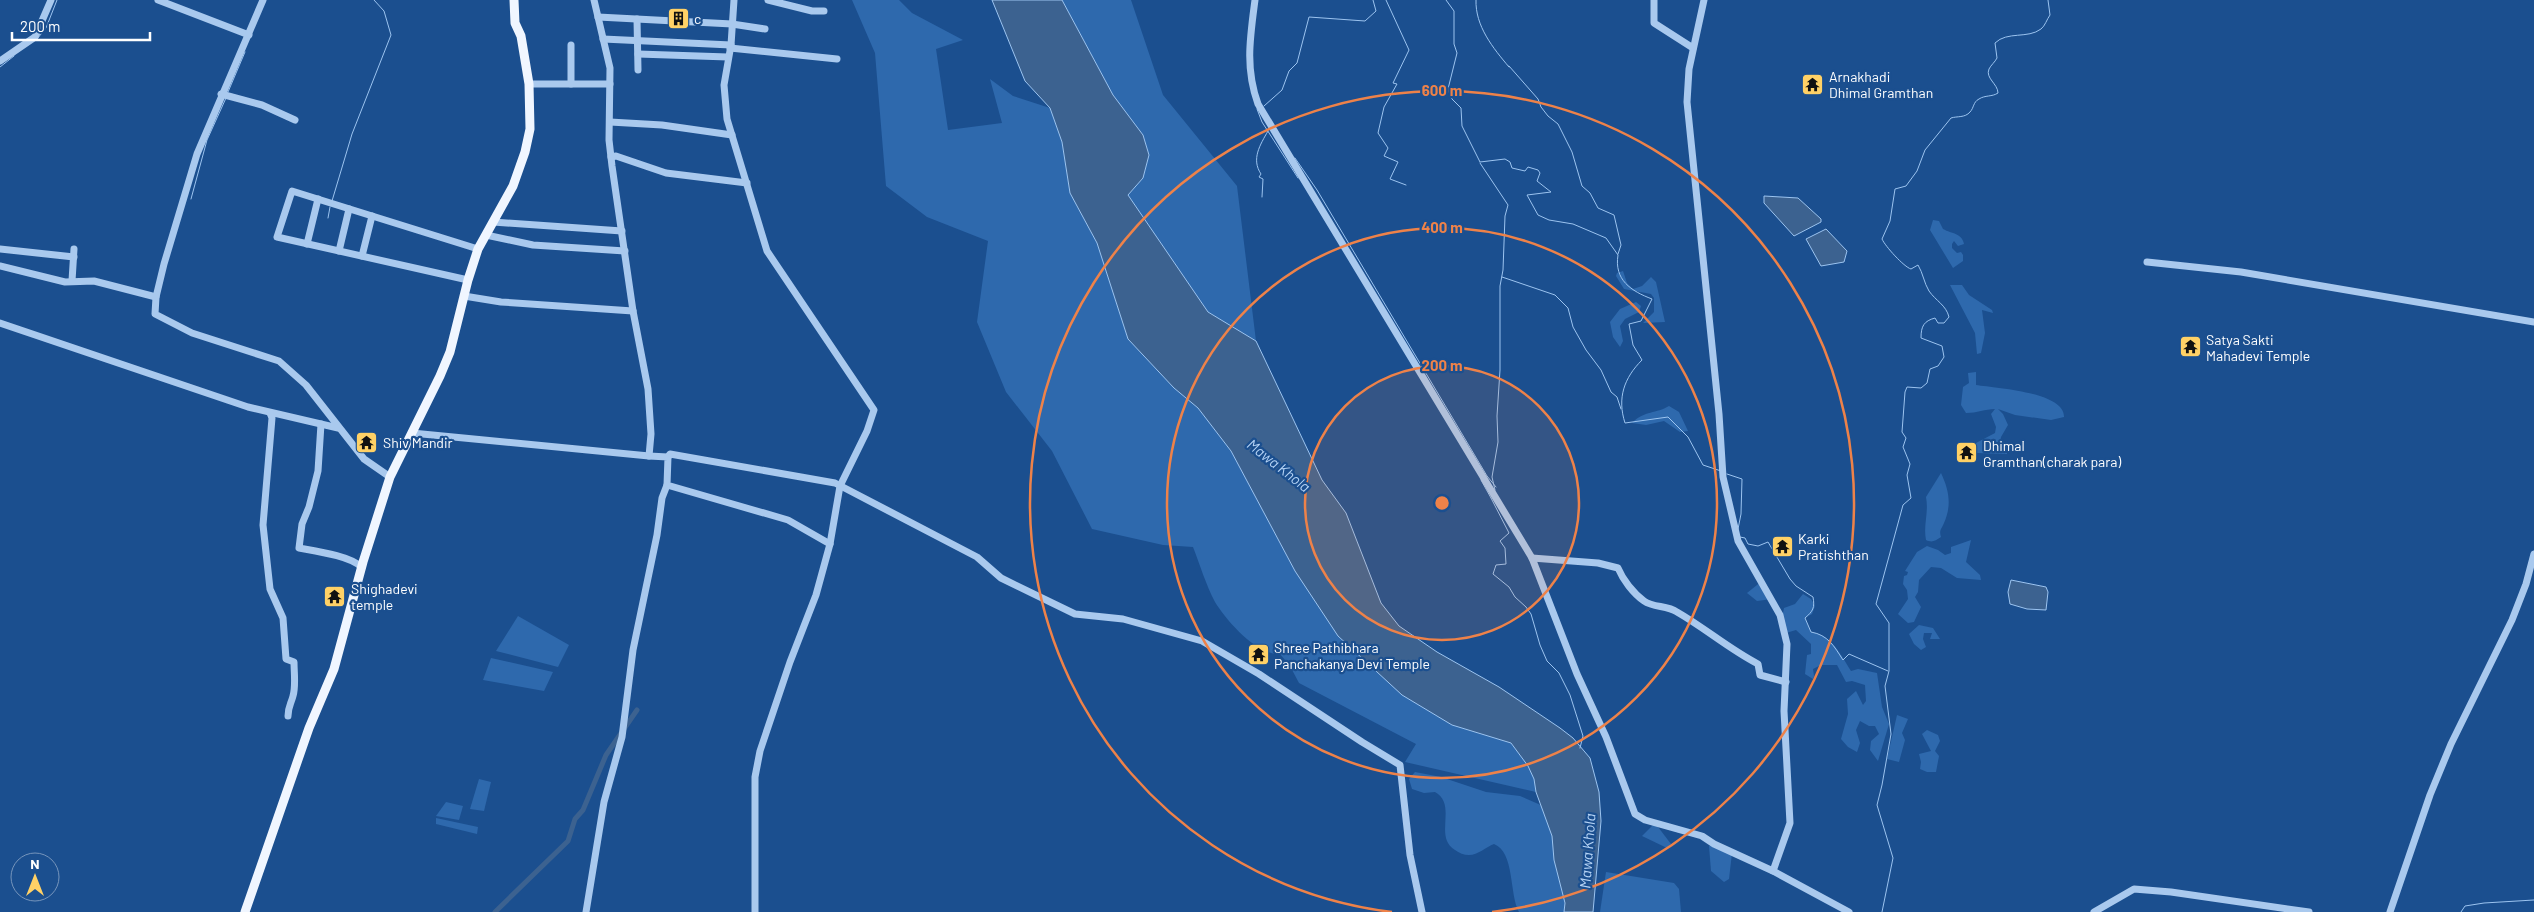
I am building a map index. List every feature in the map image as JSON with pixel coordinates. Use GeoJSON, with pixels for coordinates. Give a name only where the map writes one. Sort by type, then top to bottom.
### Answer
{"type":"FeatureCollection","features":[{"type":"Feature","properties":{"kind":"main road"},"geometry":{"type":"LineString","coordinates":[[245,912],[309,728],[334,670],[361,568],[390,477],[450,352],[468,280],[478,249],[513,186],[525,152],[530,129],[529,84],[522,36],[515,23],[514,0]]}},
{"type":"Feature","properties":{"kind":"street"},"geometry":{"type":"LineString","coordinates":[[0,61],[35,37],[51,0]]}},
{"type":"Feature","properties":{"kind":"street"},"geometry":{"type":"LineString","coordinates":[[263,0],[221,94],[197,154],[156,297],[155,314],[167,322],[192,333],[252,352],[284,366],[306,384],[364,459],[390,477]]}},
{"type":"Feature","properties":{"kind":"street"},"geometry":{"type":"LineString","coordinates":[[594,0],[610,68],[611,157],[633,311],[648,389],[651,434],[649,456]]}},
{"type":"Feature","properties":{"kind":"street"},"geometry":{"type":"LineString","coordinates":[[734,0],[731,46],[724,85],[727,119],[767,251],[874,410],[867,430],[840,486],[830,544],[816,595],[787,671],[760,752],[754,777],[755,912]]}},
{"type":"Feature","properties":{"kind":"street"},"geometry":{"type":"LineString","coordinates":[[768,0],[812,11],[824,11]]}},
{"type":"Feature","properties":{"kind":"street"},"geometry":{"type":"LineString","coordinates":[[1255,0],[1250,34],[1249,73],[1258,104],[1319,203],[1413,363],[1470,452],[1532,558],[1577,674],[1606,737],[1635,814],[1645,820],[1698,835],[1773,871],[1849,912]]}},
{"type":"Feature","properties":{"kind":"street"},"geometry":{"type":"LineString","coordinates":[[1654,0],[1654,23],[1693,48]]}},
{"type":"Feature","properties":{"kind":"street"},"geometry":{"type":"LineString","coordinates":[[1704,0],[1693,48],[1686,102],[1723,476],[1738,542],[1780,615],[1787,644],[1785,757],[1790,823],[1773,871]]}},
{"type":"Feature","properties":{"kind":"street"},"geometry":{"type":"LineString","coordinates":[[162,1],[249,34]]}},
{"type":"Feature","properties":{"kind":"street"},"geometry":{"type":"LineString","coordinates":[[598,17],[732,24],[765,29]]}},
{"type":"Feature","properties":{"kind":"street"},"geometry":{"type":"LineString","coordinates":[[637,19],[638,70]]}},
{"type":"Feature","properties":{"kind":"street"},"geometry":{"type":"LineString","coordinates":[[603,38],[731,46],[837,59]]}},
{"type":"Feature","properties":{"kind":"street"},"geometry":{"type":"LineString","coordinates":[[571,45],[571,84]]}},
{"type":"Feature","properties":{"kind":"street"},"geometry":{"type":"LineString","coordinates":[[638,54],[728,57]]}},
{"type":"Feature","properties":{"kind":"street"},"geometry":{"type":"LineString","coordinates":[[529,84],[610,84]]}},
{"type":"Feature","properties":{"kind":"street"},"geometry":{"type":"LineString","coordinates":[[221,94],[262,105],[295,120]]}},
{"type":"Feature","properties":{"kind":"street"},"geometry":{"type":"LineString","coordinates":[[610,122],[662,125],[732,135]]}},
{"type":"Feature","properties":{"kind":"street"},"geometry":{"type":"LineString","coordinates":[[611,157],[616,156],[666,173],[747,183]]}},
{"type":"Feature","properties":{"kind":"street"},"geometry":{"type":"LineString","coordinates":[[468,280],[277,237],[292,191],[478,249]]}},
{"type":"Feature","properties":{"kind":"street"},"geometry":{"type":"LineString","coordinates":[[307,244],[318,199]]}},
{"type":"Feature","properties":{"kind":"street"},"geometry":{"type":"LineString","coordinates":[[339,251],[349,209]]}},
{"type":"Feature","properties":{"kind":"street"},"geometry":{"type":"LineString","coordinates":[[362,256],[372,216]]}},
{"type":"Feature","properties":{"kind":"street"},"geometry":{"type":"LineString","coordinates":[[494,222],[622,231]]}},
{"type":"Feature","properties":{"kind":"street"},"geometry":{"type":"LineString","coordinates":[[486,235],[532,245],[625,251]]}},
{"type":"Feature","properties":{"kind":"street"},"geometry":{"type":"LineString","coordinates":[[0,249],[74,253],[72,281]]}},
{"type":"Feature","properties":{"kind":"street"},"geometry":{"type":"LineString","coordinates":[[2147,262],[2241,272],[2534,322]]}},
{"type":"Feature","properties":{"kind":"street"},"geometry":{"type":"LineString","coordinates":[[0,266],[65,282],[94,280],[156,297]]}},
{"type":"Feature","properties":{"kind":"street"},"geometry":{"type":"LineString","coordinates":[[464,296],[501,302],[633,311]]}},
{"type":"Feature","properties":{"kind":"street"},"geometry":{"type":"LineString","coordinates":[[0,323],[270,413],[339,428]]}},
{"type":"Feature","properties":{"kind":"street"},"geometry":{"type":"LineString","coordinates":[[270,413],[272,418],[263,525],[270,588],[283,618],[286,659],[294,662],[295,688],[293,698],[288,706],[288,716]]}},
{"type":"Feature","properties":{"kind":"street"},"geometry":{"type":"LineString","coordinates":[[321,424],[318,471],[309,507],[302,524],[299,548],[344,558],[357,563],[361,568]]}},
{"type":"Feature","properties":{"kind":"street"},"geometry":{"type":"LineString","coordinates":[[412,433],[649,456],[668,457],[670,454],[817,479],[840,486],[888,509],[925,532],[977,557],[1001,578],[1075,614],[1123,620],[1202,641],[1259,674],[1400,765],[1410,856],[1422,912]]}},
{"type":"Feature","properties":{"kind":"street"},"geometry":{"type":"LineString","coordinates":[[586,912],[604,802],[622,737],[633,650],[657,535],[662,498],[667,485],[668,457]]}},
{"type":"Feature","properties":{"kind":"street"},"geometry":{"type":"LineString","coordinates":[[667,485],[788,520],[830,544]]}},
{"type":"Feature","properties":{"kind":"street"},"geometry":{"type":"LineString","coordinates":[[2390,912],[2430,795],[2459,728],[2512,620],[2526,584],[2534,554]]}},
{"type":"Feature","properties":{"kind":"street"},"geometry":{"type":"LineString","coordinates":[[1532,558],[1598,563],[1618,568],[1622,577],[1646,602],[1677,611],[1699,628],[1716,636],[1726,645],[1758,664],[1760,675],[1786,682]]}},
{"type":"Feature","properties":{"kind":"street"},"geometry":{"type":"LineString","coordinates":[[2094,912],[2134,889],[2171,892],[2309,912]]}},
{"type":"Feature","properties":{"kind":"shaded area"},"geometry":{"type":"Polygon","coordinates":[[[852,0],[899,0],[912,13],[963,40],[936,49],[948,130],[1002,123],[990,79],[1013,96],[1050,108],[1062,142],[1070,193],[1097,243],[1128,339],[1174,388],[1198,408],[1231,451],[1295,571],[1452,725],[1511,743],[1535,779],[1536,792],[1405,762],[1416,744],[1299,683],[1290,666],[1280,654],[1262,649],[1243,636],[1234,627],[1215,602],[1193,547],[1163,545],[1092,529],[1052,451],[1006,392],[977,322],[988,241],[927,217],[886,186],[875,53],[852,0]]]}},
{"type":"Feature","properties":{"kind":"shaded area"},"geometry":{"type":"Polygon","coordinates":[[[1062,0],[1131,0],[1163,95],[1237,186],[1256,341],[1208,312],[1128,195],[1143,178],[1149,155],[1143,135],[1113,95],[1062,0]]]}},
{"type":"Feature","properties":{"kind":"shaded area"},"geometry":{"type":"Polygon","coordinates":[[[1933,220],[1939,221],[1943,229],[1959,236],[1963,240],[1964,244],[1958,246],[1954,241],[1952,244],[1952,248],[1957,253],[1961,252],[1963,255],[1963,261],[1953,268],[1930,230],[1933,220]]]}},
{"type":"Feature","properties":{"kind":"shaded area"},"geometry":{"type":"Polygon","coordinates":[[[1623,271],[1627,283],[1633,289],[1642,286],[1651,277],[1656,282],[1665,322],[1643,323],[1654,312],[1654,298],[1651,294],[1624,289],[1616,276],[1617,273],[1623,271]]]}},
{"type":"Feature","properties":{"kind":"shaded area"},"geometry":{"type":"Polygon","coordinates":[[[1950,285],[1962,285],[1969,295],[1992,310],[1993,313],[1982,310],[1985,333],[1981,353],[1977,354],[1975,333],[1950,285]]]}},
{"type":"Feature","properties":{"kind":"shaded area"},"geometry":{"type":"Polygon","coordinates":[[[1636,302],[1641,306],[1639,312],[1625,319],[1620,326],[1623,341],[1620,347],[1613,337],[1610,322],[1620,309],[1636,302]]]}},
{"type":"Feature","properties":{"kind":"shaded area"},"geometry":{"type":"Polygon","coordinates":[[[1976,372],[1976,385],[2012,390],[2042,397],[2053,402],[2061,409],[2064,417],[2051,420],[2015,415],[1998,409],[2003,414],[2008,425],[2001,437],[2000,445],[2006,448],[2007,454],[1977,453],[1976,443],[1995,433],[1996,427],[1991,414],[1995,409],[1966,413],[1961,405],[1963,387],[1969,383],[1968,373],[1976,372]]]}},
{"type":"Feature","properties":{"kind":"shaded area"},"geometry":{"type":"Polygon","coordinates":[[[1669,406],[1679,412],[1688,431],[1680,432],[1664,421],[1646,425],[1632,423],[1641,416],[1669,406]]]}},
{"type":"Feature","properties":{"kind":"shaded area"},"geometry":{"type":"Polygon","coordinates":[[[1941,473],[1948,492],[1949,504],[1940,533],[1941,537],[1930,541],[1926,540],[1925,535],[1926,497],[1941,473]]]}},
{"type":"Feature","properties":{"kind":"shaded area"},"geometry":{"type":"Polygon","coordinates":[[[1971,540],[1966,562],[1980,575],[1981,580],[1957,578],[1941,568],[1931,567],[1919,580],[1918,592],[1915,597],[1921,607],[1914,622],[1908,623],[1898,614],[1908,599],[1907,590],[1903,584],[1904,576],[1908,572],[1905,571],[1917,552],[1927,546],[1945,555],[1951,553],[1951,547],[1971,540]]]}},
{"type":"Feature","properties":{"kind":"shaded area"},"geometry":{"type":"Polygon","coordinates":[[[1762,581],[1772,599],[1757,601],[1747,593],[1762,581]]]}},
{"type":"Feature","properties":{"kind":"shaded area"},"geometry":{"type":"Polygon","coordinates":[[[1803,594],[1811,599],[1815,606],[1812,614],[1805,618],[1811,632],[1830,641],[1851,671],[1858,669],[1877,673],[1882,707],[1889,724],[1878,761],[1870,750],[1871,741],[1879,734],[1875,726],[1869,726],[1860,721],[1856,730],[1860,743],[1857,752],[1848,747],[1841,739],[1848,714],[1847,699],[1856,691],[1863,705],[1866,701],[1865,685],[1852,681],[1846,682],[1837,665],[1821,665],[1813,669],[1813,679],[1805,674],[1807,655],[1811,654],[1811,644],[1796,630],[1786,633],[1782,618],[1784,608],[1795,604],[1803,594]]]}},
{"type":"Feature","properties":{"kind":"shaded area"},"geometry":{"type":"Polygon","coordinates":[[[518,616],[569,645],[558,667],[496,651],[518,616]]]}},
{"type":"Feature","properties":{"kind":"shaded area"},"geometry":{"type":"Polygon","coordinates":[[[1919,625],[1933,628],[1940,639],[1930,639],[1932,633],[1924,633],[1923,639],[1926,647],[1921,650],[1914,644],[1909,634],[1919,625]]]}},
{"type":"Feature","properties":{"kind":"shaded area"},"geometry":{"type":"Polygon","coordinates":[[[491,658],[553,672],[544,691],[483,680],[491,658]]]}},
{"type":"Feature","properties":{"kind":"shaded area"},"geometry":{"type":"Polygon","coordinates":[[[1897,715],[1908,719],[1902,733],[1905,740],[1899,762],[1887,759],[1897,715]]]}},
{"type":"Feature","properties":{"kind":"shaded area"},"geometry":{"type":"Polygon","coordinates":[[[1927,730],[1938,735],[1940,741],[1935,751],[1939,756],[1936,772],[1927,772],[1920,769],[1919,754],[1931,751],[1922,734],[1927,730]]]}},
{"type":"Feature","properties":{"kind":"shaded area"},"geometry":{"type":"Polygon","coordinates":[[[1415,772],[1441,777],[1486,792],[1520,796],[1543,806],[1553,836],[1554,860],[1562,885],[1565,904],[1564,912],[1519,912],[1509,864],[1501,848],[1494,844],[1472,855],[1462,854],[1455,850],[1449,844],[1446,837],[1446,813],[1442,798],[1435,792],[1424,793],[1412,789],[1409,779],[1415,772]]]}},
{"type":"Feature","properties":{"kind":"shaded area"},"geometry":{"type":"Polygon","coordinates":[[[479,779],[491,782],[484,811],[470,809],[479,779]]]}},
{"type":"Feature","properties":{"kind":"shaded area"},"geometry":{"type":"Polygon","coordinates":[[[446,802],[463,806],[459,820],[436,816],[446,802]]]}},
{"type":"Feature","properties":{"kind":"shaded area"},"geometry":{"type":"Polygon","coordinates":[[[436,818],[478,827],[477,834],[436,824],[436,818]]]}},
{"type":"Feature","properties":{"kind":"shaded area"},"geometry":{"type":"Polygon","coordinates":[[[1655,823],[1671,844],[1667,848],[1642,836],[1655,823]]]}},
{"type":"Feature","properties":{"kind":"shaded area"},"geometry":{"type":"Polygon","coordinates":[[[1714,844],[1732,853],[1729,879],[1724,882],[1711,871],[1709,846],[1714,844]]]}},
{"type":"Feature","properties":{"kind":"shaded area"},"geometry":{"type":"Polygon","coordinates":[[[1606,872],[1674,883],[1679,889],[1681,912],[1600,912],[1606,872]]]}},
{"type":"Feature","properties":{"kind":"water","name":"Mawa Khola"},"geometry":{"type":"Polygon","coordinates":[[[992,0],[1062,0],[1113,95],[1143,135],[1149,155],[1143,178],[1128,195],[1208,312],[1256,341],[1322,480],[1346,513],[1381,603],[1399,626],[1437,652],[1499,687],[1560,728],[1573,738],[1590,758],[1599,792],[1601,821],[1593,912],[1564,912],[1565,903],[1554,860],[1552,836],[1536,792],[1534,779],[1528,766],[1511,743],[1452,725],[1402,695],[1338,636],[1295,571],[1231,451],[1198,408],[1174,388],[1128,339],[1097,243],[1070,193],[1062,142],[1050,108],[1025,81],[992,0]]]}},
{"type":"Feature","properties":{"kind":"water"},"geometry":{"type":"Polygon","coordinates":[[[1764,196],[1798,198],[1821,219],[1821,222],[1794,236],[1764,203],[1764,196]]]}},
{"type":"Feature","properties":{"kind":"water"},"geometry":{"type":"Polygon","coordinates":[[[1826,229],[1847,251],[1844,262],[1821,266],[1806,239],[1826,229]]]}},
{"type":"Feature","properties":{"kind":"water"},"geometry":{"type":"Polygon","coordinates":[[[2011,580],[2046,587],[2048,592],[2046,610],[2027,609],[2010,604],[2008,592],[2011,580]]]}},
{"type":"Feature","properties":{"kind":"waterway"},"geometry":{"type":"LineString","coordinates":[[37,39],[46,28],[57,0]]}},
{"type":"Feature","properties":{"kind":"waterway"},"geometry":{"type":"LineString","coordinates":[[332,201],[352,134],[391,35],[384,11],[374,0]]}},
{"type":"Feature","properties":{"kind":"waterway"},"geometry":{"type":"LineString","coordinates":[[1264,106],[1282,90],[1289,71],[1297,63],[1309,17],[1365,21],[1376,11],[1373,0]]}},
{"type":"Feature","properties":{"kind":"waterway"},"geometry":{"type":"LineString","coordinates":[[1386,0],[1409,50],[1393,83],[1397,84],[1384,107],[1378,133],[1388,148],[1384,156],[1398,162],[1390,179],[1406,185]]}},
{"type":"Feature","properties":{"kind":"waterway"},"geometry":{"type":"LineString","coordinates":[[1446,0],[1454,11],[1454,44],[1457,53],[1448,89],[1452,99],[1461,108],[1462,126],[1480,162],[1505,159],[1510,162],[1512,168],[1525,171],[1528,167],[1538,170],[1540,173],[1537,181],[1551,192],[1527,195],[1538,215],[1549,220],[1573,224],[1606,238],[1618,255],[1617,264],[1621,278],[1631,288],[1652,299],[1641,321],[1629,324],[1633,345],[1642,360],[1631,374],[1624,389],[1622,405],[1625,423],[1668,417],[1688,437],[1703,465],[1721,471]]}},
{"type":"Feature","properties":{"kind":"waterway"},"geometry":{"type":"LineString","coordinates":[[1476,0],[1476,10],[1482,28],[1491,44],[1509,67]]}},
{"type":"Feature","properties":{"kind":"waterway"},"geometry":{"type":"LineString","coordinates":[[1882,912],[1893,858],[1877,805],[1891,734],[1885,686],[1889,671],[1889,623],[1876,604],[1903,505],[1911,498],[1907,475],[1910,464],[1903,447],[1906,438],[1902,432],[1905,392],[1907,387],[1921,388],[1927,383],[1930,369],[1938,366],[1944,357],[1942,346],[1921,338],[1924,325],[1935,318],[1938,323],[1944,323],[1949,317],[1943,306],[1929,291],[1918,265],[1911,269],[1908,267],[1895,256],[1882,239],[1890,221],[1895,189],[1906,186],[1917,171],[1925,150],[1951,118],[1968,114],[1977,100],[1998,93],[1988,72],[1997,58],[1995,43],[2005,37],[2030,34],[2041,29],[2050,15],[2048,0]]}},
{"type":"Feature","properties":{"kind":"waterway"},"geometry":{"type":"LineString","coordinates":[[228,92],[245,52]]}},
{"type":"Feature","properties":{"kind":"waterway"},"geometry":{"type":"LineString","coordinates":[[0,67],[14,56]]}},
{"type":"Feature","properties":{"kind":"waterway"},"geometry":{"type":"LineString","coordinates":[[1509,66],[1538,99],[1548,116],[1558,124],[1572,152],[1582,186],[1590,193],[1598,208],[1614,215],[1621,245],[1618,254]]}},
{"type":"Feature","properties":{"kind":"waterway"},"geometry":{"type":"LineString","coordinates":[[191,199],[207,140],[226,98]]}},
{"type":"Feature","properties":{"kind":"waterway"},"geometry":{"type":"LineString","coordinates":[[1257,109],[1262,122],[1298,178]]}},
{"type":"Feature","properties":{"kind":"waterway"},"geometry":{"type":"LineString","coordinates":[[1262,197],[1263,179],[1259,177],[1261,174],[1258,168],[1257,157],[1268,131]]}},
{"type":"Feature","properties":{"kind":"waterway"},"geometry":{"type":"LineString","coordinates":[[1295,158],[1317,190],[1487,476],[1496,487]]}},
{"type":"Feature","properties":{"kind":"waterway"},"geometry":{"type":"LineString","coordinates":[[1480,163],[1508,205],[1505,216],[1503,270],[1500,286],[1498,442],[1492,477],[1495,490]]}},
{"type":"Feature","properties":{"kind":"waterway"},"geometry":{"type":"LineString","coordinates":[[328,218],[330,207]]}},
{"type":"Feature","properties":{"kind":"waterway"},"geometry":{"type":"LineString","coordinates":[[1502,277],[1555,295],[1568,308],[1573,327],[1586,350],[1601,370],[1611,392],[1617,397],[1621,409]]}},
{"type":"Feature","properties":{"kind":"waterway"},"geometry":{"type":"LineString","coordinates":[[1727,474],[1742,479],[1741,514],[1738,529]]}},
{"type":"Feature","properties":{"kind":"waterway"},"geometry":{"type":"LineString","coordinates":[[1481,480],[1491,498]]}},
{"type":"Feature","properties":{"kind":"waterway"},"geometry":{"type":"LineString","coordinates":[[1491,498],[1509,533],[1500,541],[1505,548],[1506,564],[1496,565],[1493,574],[1509,587],[1515,597],[1531,614],[1547,661],[1559,673],[1570,695],[1583,736],[1580,748]]}},
{"type":"Feature","properties":{"kind":"waterway"},"geometry":{"type":"LineString","coordinates":[[1740,537],[1745,538],[1748,544],[1758,546],[1768,542],[1790,579],[1796,586],[1813,597],[1813,609],[1805,618],[1811,632],[1826,638],[1843,660],[1849,654],[1888,671]]}},
{"type":"Feature","properties":{"kind":"waterway"},"geometry":{"type":"LineString","coordinates":[[495,912],[568,841],[575,819],[583,810],[606,755],[637,710]]}},
{"type":"Feature","properties":{"kind":"waterway"},"geometry":{"type":"LineString","coordinates":[[2461,912],[2465,906],[2534,900]]}},
{"type":"Feature","properties":{"kind":"place","name":"c"},"geometry":{"type":"Point","coordinates":[678,18]}},
{"type":"Feature","properties":{"kind":"place","name":"Arnakhadi Dhimal Gramthan"},"geometry":{"type":"Point","coordinates":[1813,84]}},
{"type":"Feature","properties":{"kind":"place","name":"Satya Sakti Mahadevi Temple"},"geometry":{"type":"Point","coordinates":[2190,347]}},
{"type":"Feature","properties":{"kind":"place","name":"Shiv Mandir"},"geometry":{"type":"Point","coordinates":[367,442]}},
{"type":"Feature","properties":{"kind":"place","name":"Dhimal Gramthan(charak para)"},"geometry":{"type":"Point","coordinates":[1967,453]}},
{"type":"Feature","properties":{"kind":"place","name":"Karki Pratishthan"},"geometry":{"type":"Point","coordinates":[1782,546]}},
{"type":"Feature","properties":{"kind":"place","name":"Shighadevi temple"},"geometry":{"type":"Point","coordinates":[335,596]}},
{"type":"Feature","properties":{"kind":"place","name":"Shree Pathibhara Panchakanya Devi Temple"},"geometry":{"type":"Point","coordinates":[1258,655]}}]}
